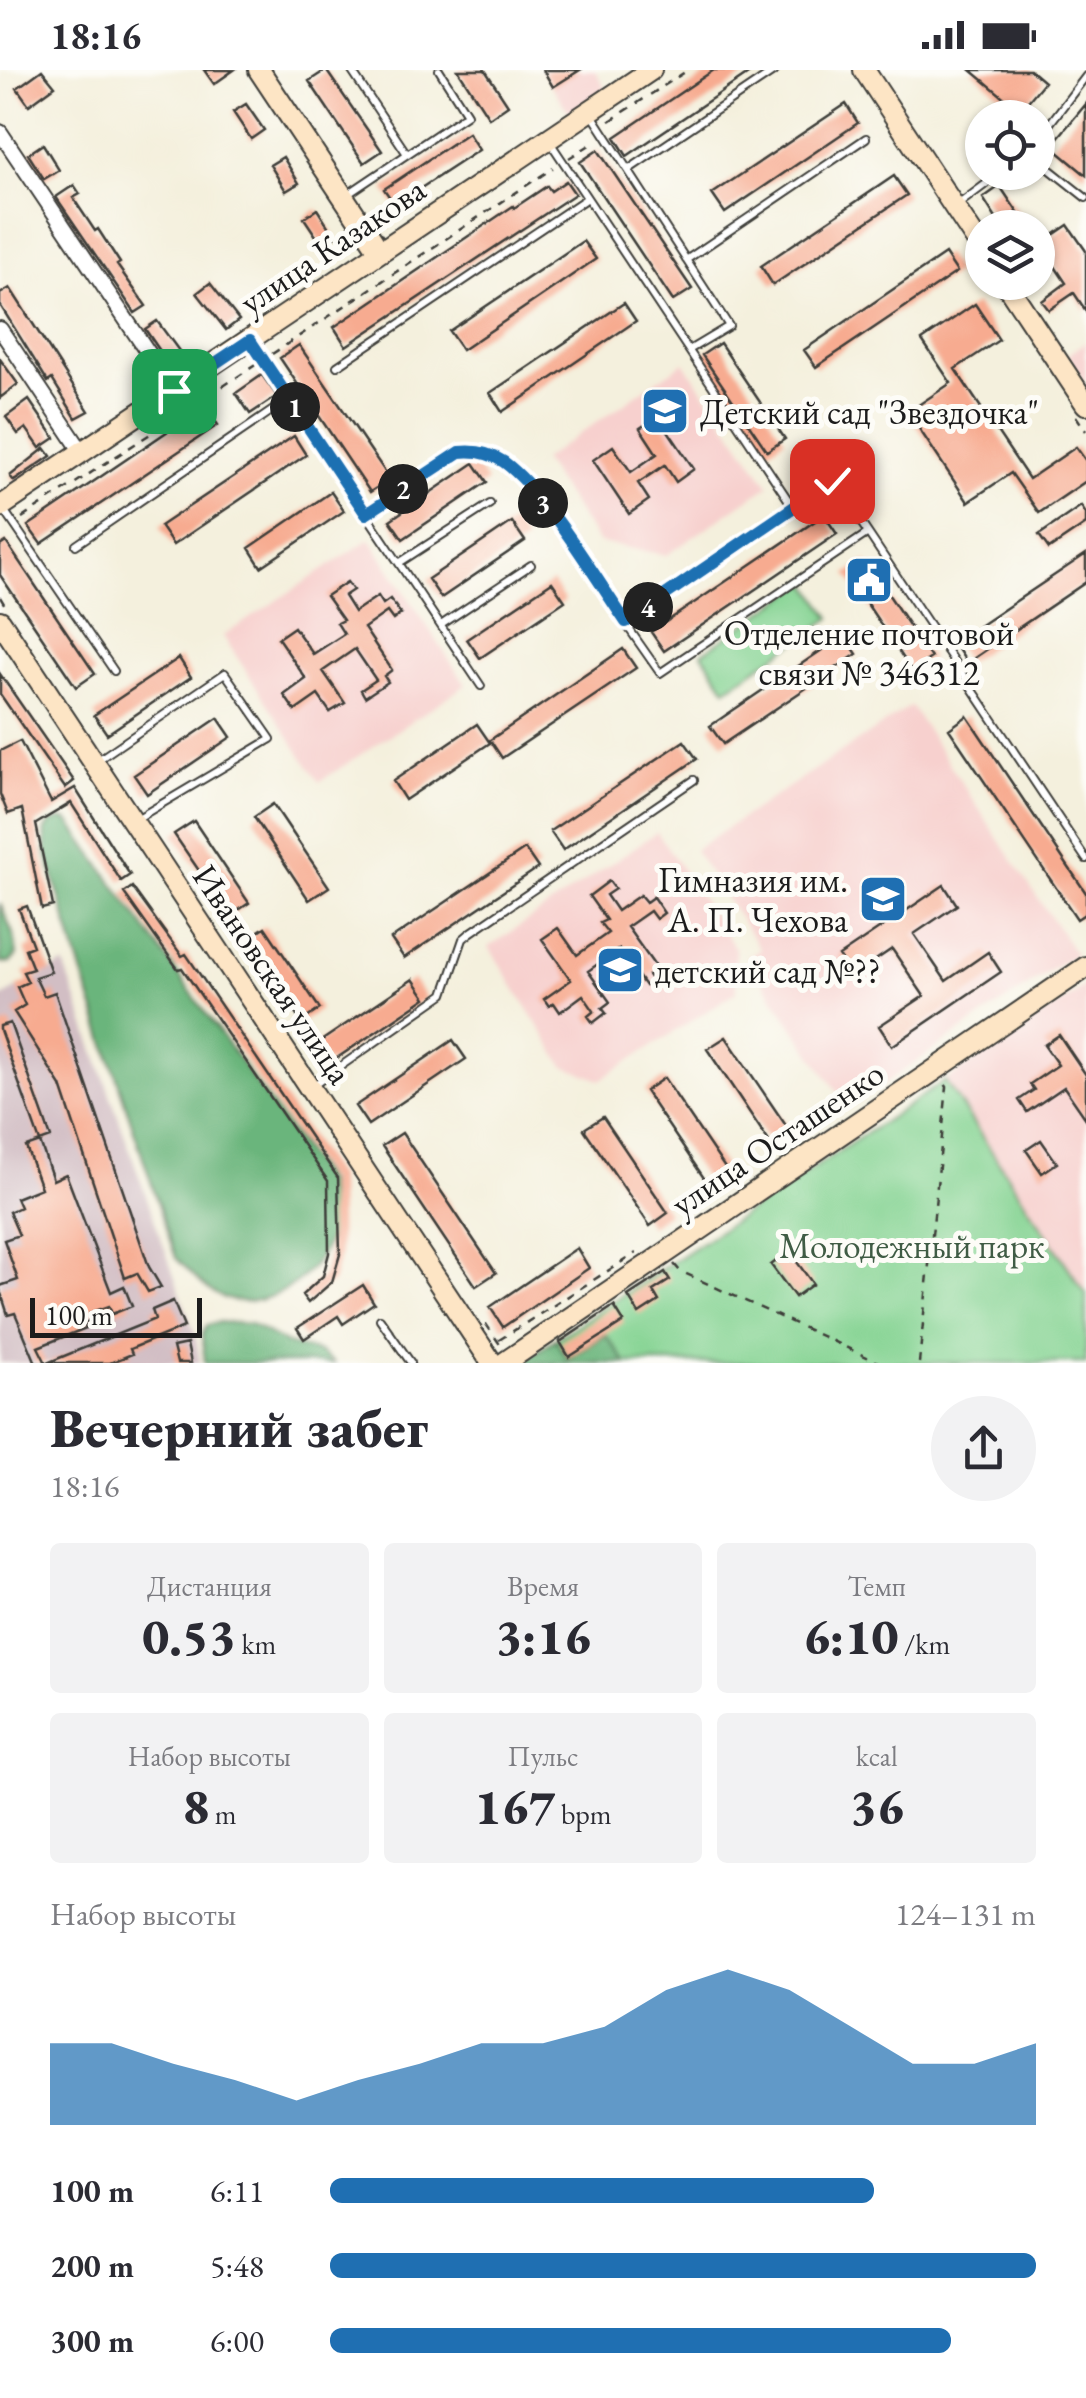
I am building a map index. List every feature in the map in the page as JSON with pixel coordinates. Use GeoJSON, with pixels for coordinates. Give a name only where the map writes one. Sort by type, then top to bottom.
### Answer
{"type":"FeatureCollection","features":[{"type":"Feature","properties":{"kind":"street"},"geometry":{"type":"LineString","coordinates":[[259,70],[380,252]]}},
{"type":"Feature","properties":{"kind":"street","name":"улица Казакова"},"geometry":{"type":"LineString","coordinates":[[5,512],[82,452],[548,139],[598,124],[651,70]]}},
{"type":"Feature","properties":{"kind":"street"},"geometry":{"type":"LineString","coordinates":[[864,70],[965,223]]}},
{"type":"Feature","properties":{"kind":"street"},"geometry":{"type":"LineString","coordinates":[[0,132],[174,391]]}},
{"type":"Feature","properties":{"kind":"street"},"geometry":{"type":"LineString","coordinates":[[1017,300],[1086,404]]}},
{"type":"Feature","properties":{"kind":"street"},"geometry":{"type":"LineString","coordinates":[[0,328],[82,452]]}},
{"type":"Feature","properties":{"kind":"street","name":"Ивановская улица"},"geometry":{"type":"LineString","coordinates":[[0,621],[492,1363]]}},
{"type":"Feature","properties":{"kind":"street","name":"улица Осташенко"},"geometry":{"type":"LineString","coordinates":[[504,1363],[1082,977]]}},
{"type":"Feature","properties":{"kind":"lane"},"geometry":{"type":"LineString","coordinates":[[351,70],[408,154]]}},
{"type":"Feature","properties":{"kind":"lane"},"geometry":{"type":"LineString","coordinates":[[343,197],[467,114],[439,70]]}},
{"type":"Feature","properties":{"kind":"lane"},"geometry":{"type":"LineString","coordinates":[[628,170],[776,70]]}},
{"type":"Feature","properties":{"kind":"lane"},"geometry":{"type":"LineString","coordinates":[[1055,118],[1085,80]]}},
{"type":"Feature","properties":{"kind":"lane"},"geometry":{"type":"LineString","coordinates":[[598,124],[729,326],[688,350]]}},
{"type":"Feature","properties":{"kind":"lane"},"geometry":{"type":"LineString","coordinates":[[686,260],[866,138]]}},
{"type":"Feature","properties":{"kind":"lane"},"geometry":{"type":"LineString","coordinates":[[548,139],[793,507]]}},
{"type":"Feature","properties":{"kind":"lane"},"geometry":{"type":"LineString","coordinates":[[1055,173],[1086,198]]}},
{"type":"Feature","properties":{"kind":"lane"},"geometry":{"type":"LineString","coordinates":[[954,206],[977,190]]}},
{"type":"Feature","properties":{"kind":"lane"},"geometry":{"type":"LineString","coordinates":[[337,366],[587,198]]}},
{"type":"Feature","properties":{"kind":"lane"},"geometry":{"type":"LineString","coordinates":[[250,340],[481,686]]}},
{"type":"Feature","properties":{"kind":"lane"},"geometry":{"type":"LineString","coordinates":[[76,545],[290,399]]}},
{"type":"Feature","properties":{"kind":"lane"},"geometry":{"type":"LineString","coordinates":[[366,514],[460,452],[476,450],[500,460],[538,496],[660,673],[868,533]]}},
{"type":"Feature","properties":{"kind":"lane"},"geometry":{"type":"LineString","coordinates":[[626,622],[832,481],[1086,860]]}},
{"type":"Feature","properties":{"kind":"lane"},"geometry":{"type":"LineString","coordinates":[[400,563],[490,504]]}},
{"type":"Feature","properties":{"kind":"lane"},"geometry":{"type":"LineString","coordinates":[[5,512],[114,671]]}},
{"type":"Feature","properties":{"kind":"lane"},"geometry":{"type":"LineString","coordinates":[[440,625],[532,565]]}},
{"type":"Feature","properties":{"kind":"lane"},"geometry":{"type":"LineString","coordinates":[[94,762],[224,673],[270,739],[132,820]]}},
{"type":"Feature","properties":{"kind":"lane"},"geometry":{"type":"LineString","coordinates":[[310,1088],[444,994],[463,939],[470,933],[694,780]]}},
{"type":"Feature","properties":{"kind":"lane"},"geometry":{"type":"LineString","coordinates":[[380,1319],[411,1363]]}},
{"type":"Feature","properties":{"kind":"path"},"geometry":{"type":"LineString","coordinates":[[5,512],[263,360],[563,161],[598,124],[688,70]]}},
{"type":"Feature","properties":{"kind":"path"},"geometry":{"type":"LineString","coordinates":[[919,1363],[948,1087]]}},
{"type":"Feature","properties":{"kind":"path"},"geometry":{"type":"LineString","coordinates":[[665,1254],[680,1271],[880,1363]]}},
{"type":"Feature","properties":{"kind":"shaded area"},"geometry":{"type":"Polygon","coordinates":[[[541,70],[595,70],[607,91],[570,114],[541,70]]]}},
{"type":"Feature","properties":{"kind":"shaded area"},"geometry":{"type":"Polygon","coordinates":[[[1086,342],[1086,384],[1067,355],[1086,342]]]}},
{"type":"Feature","properties":{"kind":"shaded area","name":"Детский сад \"Звездочка\""},"geometry":{"type":"Polygon","coordinates":[[[684,362],[769,485],[667,555],[599,543],[542,460],[684,362]]]}},
{"type":"Feature","properties":{"kind":"shaded area"},"geometry":{"type":"Polygon","coordinates":[[[370,539],[466,685],[319,782],[223,636],[370,539]]]}},
{"type":"Feature","properties":{"kind":"shaded area","name":"Гимназия им. А. П. Чехова"},"geometry":{"type":"Polygon","coordinates":[[[911,706],[1075,954],[848,1108],[747,958],[760,949],[694,850],[911,706]]]}},
{"type":"Feature","properties":{"kind":"shaded area","name":"детский сад №??"},"geometry":{"type":"Polygon","coordinates":[[[657,832],[735,948],[736,992],[600,1080],[564,1066],[489,947],[657,832]]]}},
{"type":"Feature","properties":{"kind":"shaded area"},"geometry":{"type":"Polygon","coordinates":[[[64,964],[196,1337],[200,1363],[0,1363],[0,998],[64,964]]]}},
{"type":"Feature","properties":{"kind":"shaded area"},"geometry":{"type":"Polygon","coordinates":[[[1086,986],[1086,1294],[945,1081],[1086,986]]]}},
{"type":"Feature","properties":{"kind":"green space"},"geometry":{"type":"Polygon","coordinates":[[[807,582],[831,618],[726,689],[702,653],[807,582]]]}},
{"type":"Feature","properties":{"kind":"green space"},"geometry":{"type":"Polygon","coordinates":[[[69,821],[326,1182],[331,1224],[323,1252],[302,1278],[273,1296],[240,1301],[224,1298],[204,1286],[176,1258],[47,855],[45,831],[50,823],[69,821]]]}},
{"type":"Feature","properties":{"kind":"green space"},"geometry":{"type":"Polygon","coordinates":[[[0,903],[14,936],[17,955],[10,963],[0,962],[0,903]]]}},
{"type":"Feature","properties":{"kind":"green space","name":"Молодежный парк"},"geometry":{"type":"Polygon","coordinates":[[[945,1081],[1086,1294],[1086,1363],[520,1363],[945,1081]]]}},
{"type":"Feature","properties":{"kind":"green space"},"geometry":{"type":"Polygon","coordinates":[[[251,1324],[287,1344],[319,1352],[334,1363],[205,1363],[202,1335],[207,1325],[251,1324]]]}},
{"type":"Feature","properties":{"kind":"green space"},"geometry":{"type":"Polygon","coordinates":[[[606,1335],[626,1363],[520,1363],[555,1339],[568,1359],[606,1335]]]}},
{"type":"Feature","properties":{"kind":"building"},"geometry":{"type":"Polygon","coordinates":[[[42,70],[55,86],[29,105],[17,88],[42,70]]]}},
{"type":"Feature","properties":{"kind":"building"},"geometry":{"type":"Polygon","coordinates":[[[204,70],[234,70],[214,84],[204,70]]]}},
{"type":"Feature","properties":{"kind":"building"},"geometry":{"type":"Polygon","coordinates":[[[326,70],[382,151],[364,163],[309,81],[326,70]]]}},
{"type":"Feature","properties":{"kind":"building"},"geometry":{"type":"Polygon","coordinates":[[[458,70],[485,70],[508,105],[489,118],[458,70]]]}},
{"type":"Feature","properties":{"kind":"building"},"geometry":{"type":"Polygon","coordinates":[[[543,70],[580,70],[553,87],[543,70]]]}},
{"type":"Feature","properties":{"kind":"building"},"geometry":{"type":"Polygon","coordinates":[[[714,70],[754,70],[627,156],[615,137],[714,70]]]}},
{"type":"Feature","properties":{"kind":"building"},"geometry":{"type":"Polygon","coordinates":[[[971,70],[1030,70],[1044,82],[1029,100],[1007,100],[971,70]]]}},
{"type":"Feature","properties":{"kind":"building"},"geometry":{"type":"Polygon","coordinates":[[[246,104],[264,130],[251,139],[233,112],[246,104]]]}},
{"type":"Feature","properties":{"kind":"building"},"geometry":{"type":"Polygon","coordinates":[[[846,104],[858,123],[725,213],[712,194],[846,104]]]}},
{"type":"Feature","properties":{"kind":"building"},"geometry":{"type":"Polygon","coordinates":[[[1086,104],[1086,175],[1055,149],[1055,141],[1086,104]]]}},
{"type":"Feature","properties":{"kind":"building"},"geometry":{"type":"Polygon","coordinates":[[[468,133],[479,150],[395,205],[384,189],[468,133]]]}},
{"type":"Feature","properties":{"kind":"building"},"geometry":{"type":"Polygon","coordinates":[[[43,144],[59,170],[44,179],[28,154],[43,144]]]}},
{"type":"Feature","properties":{"kind":"building"},"geometry":{"type":"Polygon","coordinates":[[[598,150],[692,289],[673,301],[580,162],[598,150]]]}},
{"type":"Feature","properties":{"kind":"building"},"geometry":{"type":"Polygon","coordinates":[[[283,157],[299,183],[286,191],[270,165],[283,157]]]}},
{"type":"Feature","properties":{"kind":"building"},"geometry":{"type":"Polygon","coordinates":[[[894,176],[907,195],[773,285],[761,266],[894,176]]]}},
{"type":"Feature","properties":{"kind":"building"},"geometry":{"type":"Polygon","coordinates":[[[566,181],[575,194],[346,346],[334,327],[513,206],[547,186],[551,191],[566,181]]]}},
{"type":"Feature","properties":{"kind":"building"},"geometry":{"type":"Polygon","coordinates":[[[74,185],[80,194],[73,198],[95,231],[98,229],[146,306],[135,313],[56,197],[74,185]]]}},
{"type":"Feature","properties":{"kind":"building"},"geometry":{"type":"Polygon","coordinates":[[[994,190],[1003,190],[1016,210],[991,210],[983,198],[994,190]]]}},
{"type":"Feature","properties":{"kind":"building"},"geometry":{"type":"Polygon","coordinates":[[[317,209],[335,237],[322,245],[304,218],[317,209]]]}},
{"type":"Feature","properties":{"kind":"building"},"geometry":{"type":"Polygon","coordinates":[[[1068,225],[1086,251],[1086,311],[1074,293],[1049,310],[1042,301],[1055,300],[1055,291],[1066,283],[1055,266],[1055,234],[1068,225]]]}},
{"type":"Feature","properties":{"kind":"building"},"geometry":{"type":"Polygon","coordinates":[[[583,241],[596,259],[462,350],[449,331],[583,241]]]}},
{"type":"Feature","properties":{"kind":"building"},"geometry":{"type":"Polygon","coordinates":[[[945,254],[957,272],[816,367],[804,350],[945,254]]]}},
{"type":"Feature","properties":{"kind":"building"},"geometry":{"type":"Polygon","coordinates":[[[210,283],[239,320],[226,330],[197,293],[210,283]]]}},
{"type":"Feature","properties":{"kind":"building"},"geometry":{"type":"Polygon","coordinates":[[[10,288],[89,411],[76,418],[52,379],[48,382],[0,305],[0,294],[10,288]]]}},
{"type":"Feature","properties":{"kind":"building"},"geometry":{"type":"Polygon","coordinates":[[[624,303],[636,321],[502,412],[490,393],[624,303]]]}},
{"type":"Feature","properties":{"kind":"building"},"geometry":{"type":"Polygon","coordinates":[[[975,304],[999,340],[955,369],[1029,479],[1076,447],[1086,461],[1086,481],[1039,513],[1011,473],[968,502],[908,412],[951,383],[922,340],[975,304]]]}},
{"type":"Feature","properties":{"kind":"building"},"geometry":{"type":"Polygon","coordinates":[[[157,321],[182,355],[169,364],[145,329],[157,321]]]}},
{"type":"Feature","properties":{"kind":"building"},"geometry":{"type":"Polygon","coordinates":[[[720,343],[785,439],[767,451],[702,355],[720,343]]]}},
{"type":"Feature","properties":{"kind":"building"},"geometry":{"type":"Polygon","coordinates":[[[299,345],[390,479],[370,492],[280,358],[299,345]]]}},
{"type":"Feature","properties":{"kind":"building"},"geometry":{"type":"Polygon","coordinates":[[[0,359],[18,384],[0,398],[0,359]]]}},
{"type":"Feature","properties":{"kind":"building"},"geometry":{"type":"Polygon","coordinates":[[[262,375],[277,396],[250,414],[236,393],[262,375]]]}},
{"type":"Feature","properties":{"kind":"building"},"geometry":{"type":"Polygon","coordinates":[[[29,400],[55,438],[40,448],[26,428],[18,434],[6,417],[29,400]]]}},
{"type":"Feature","properties":{"kind":"building"},"geometry":{"type":"Polygon","coordinates":[[[205,406],[218,425],[41,544],[28,526],[205,406]]]}},
{"type":"Feature","properties":{"kind":"building"},"geometry":{"type":"Polygon","coordinates":[[[658,416],[694,469],[676,482],[665,465],[638,483],[649,500],[629,514],[593,460],[613,446],[631,472],[657,454],[640,428],[658,416]]]}},
{"type":"Feature","properties":{"kind":"building"},"geometry":{"type":"Polygon","coordinates":[[[294,436],[306,455],[173,545],[160,526],[294,436]]]}},
{"type":"Feature","properties":{"kind":"building"},"geometry":{"type":"Polygon","coordinates":[[[45,448],[51,456],[14,481],[10,476],[45,448]]]}},
{"type":"Feature","properties":{"kind":"building"},"geometry":{"type":"Polygon","coordinates":[[[474,463],[487,482],[403,539],[390,520],[474,463]]]}},
{"type":"Feature","properties":{"kind":"building"},"geometry":{"type":"Polygon","coordinates":[[[331,492],[344,511],[261,567],[249,548],[331,492]]]}},
{"type":"Feature","properties":{"kind":"building"},"geometry":{"type":"Polygon","coordinates":[[[1081,506],[1086,524],[1049,549],[1039,535],[1081,506]]]}},
{"type":"Feature","properties":{"kind":"building"},"geometry":{"type":"Polygon","coordinates":[[[824,515],[837,534],[664,651],[651,632],[824,515]]]}},
{"type":"Feature","properties":{"kind":"building"},"geometry":{"type":"Polygon","coordinates":[[[512,522],[525,541],[441,598],[428,579],[512,522]]]}},
{"type":"Feature","properties":{"kind":"building"},"geometry":{"type":"Polygon","coordinates":[[[6,542],[95,674],[76,687],[0,575],[0,546],[6,542]]]}},
{"type":"Feature","properties":{"kind":"building"},"geometry":{"type":"Polygon","coordinates":[[[1086,554],[1086,582],[967,663],[954,643],[1086,554]]]}},
{"type":"Feature","properties":{"kind":"building"},"geometry":{"type":"Polygon","coordinates":[[[866,561],[931,658],[912,671],[847,574],[866,561]]]}},
{"type":"Feature","properties":{"kind":"building"},"geometry":{"type":"Polygon","coordinates":[[[347,582],[353,590],[344,596],[354,612],[378,596],[383,604],[390,599],[401,614],[393,620],[387,612],[364,628],[392,670],[384,676],[388,682],[365,697],[361,690],[376,680],[355,649],[323,671],[345,703],[330,712],[318,695],[295,711],[284,695],[306,679],[278,638],[294,627],[313,654],[344,634],[337,623],[343,620],[326,596],[347,582]]]}},
{"type":"Feature","properties":{"kind":"building"},"geometry":{"type":"Polygon","coordinates":[[[552,582],[565,601],[480,658],[467,639],[552,582]]]}},
{"type":"Feature","properties":{"kind":"building"},"geometry":{"type":"Polygon","coordinates":[[[844,635],[857,654],[723,744],[710,726],[844,635]]]}},
{"type":"Feature","properties":{"kind":"building"},"geometry":{"type":"Polygon","coordinates":[[[623,649],[636,668],[502,758],[490,740],[623,649]]]}},
{"type":"Feature","properties":{"kind":"building"},"geometry":{"type":"Polygon","coordinates":[[[179,658],[191,677],[107,734],[94,715],[179,658]]]}},
{"type":"Feature","properties":{"kind":"building"},"geometry":{"type":"Polygon","coordinates":[[[0,674],[74,781],[65,788],[0,694],[0,674]]]}},
{"type":"Feature","properties":{"kind":"building"},"geometry":{"type":"Polygon","coordinates":[[[967,716],[1086,893],[1086,913],[1077,919],[949,729],[967,716]]]}},
{"type":"Feature","properties":{"kind":"building"},"geometry":{"type":"Polygon","coordinates":[[[218,718],[231,737],[147,794],[134,775],[218,718]]]}},
{"type":"Feature","properties":{"kind":"building"},"geometry":{"type":"Polygon","coordinates":[[[477,724],[490,743],[405,800],[393,781],[477,724]]]}},
{"type":"Feature","properties":{"kind":"building"},"geometry":{"type":"Polygon","coordinates":[[[20,741],[51,802],[75,788],[130,875],[121,881],[71,803],[36,824],[53,906],[42,909],[22,809],[8,814],[0,794],[0,751],[20,741]]]}},
{"type":"Feature","properties":{"kind":"building"},"geometry":{"type":"Polygon","coordinates":[[[684,741],[697,759],[563,850],[550,831],[684,741]]]}},
{"type":"Feature","properties":{"kind":"building"},"geometry":{"type":"Polygon","coordinates":[[[273,804],[329,887],[309,900],[254,817],[273,804]]]}},
{"type":"Feature","properties":{"kind":"building"},"geometry":{"type":"Polygon","coordinates":[[[194,821],[249,903],[230,916],[174,834],[194,821]]]}},
{"type":"Feature","properties":{"kind":"building"},"geometry":{"type":"Polygon","coordinates":[[[525,849],[538,868],[404,958],[391,939],[525,849]]]}},
{"type":"Feature","properties":{"kind":"building"},"geometry":{"type":"Polygon","coordinates":[[[609,881],[615,889],[606,895],[617,911],[640,895],[646,902],[653,897],[664,913],[656,919],[650,911],[627,927],[657,969],[648,975],[652,980],[645,986],[619,949],[588,971],[610,1002],[602,1008],[606,1013],[593,1023],[588,1016],[594,1011],[583,995],[560,1012],[554,1003],[549,1006],[544,999],[571,980],[542,939],[558,928],[577,955],[608,933],[600,923],[606,920],[589,896],[609,881]]]}},
{"type":"Feature","properties":{"kind":"building"},"geometry":{"type":"Polygon","coordinates":[[[944,885],[957,905],[914,934],[946,981],[988,952],[1001,972],[892,1046],[879,1026],[924,996],[892,949],[852,976],[839,956],[944,885]]]}},
{"type":"Feature","properties":{"kind":"building"},"geometry":{"type":"Polygon","coordinates":[[[132,887],[182,956],[186,954],[338,1178],[340,1254],[332,1282],[308,1303],[302,1295],[323,1276],[329,1253],[328,1181],[182,968],[178,969],[124,893],[132,887]]]}},
{"type":"Feature","properties":{"kind":"building"},"geometry":{"type":"Polygon","coordinates":[[[27,906],[51,972],[35,977],[44,996],[55,992],[149,1267],[161,1287],[148,1292],[137,1273],[125,1278],[61,1086],[14,1012],[25,1005],[17,987],[28,982],[23,972],[33,969],[25,949],[33,946],[19,909],[27,906]]]}},
{"type":"Feature","properties":{"kind":"building"},"geometry":{"type":"Polygon","coordinates":[[[265,927],[320,1009],[301,1022],[245,940],[265,927]]]}},
{"type":"Feature","properties":{"kind":"building"},"geometry":{"type":"Polygon","coordinates":[[[413,979],[426,998],[328,1064],[315,1045],[413,979]]]}},
{"type":"Feature","properties":{"kind":"building"},"geometry":{"type":"Polygon","coordinates":[[[10,1023],[51,1138],[40,1142],[0,1030],[0,1026],[10,1023]]]}},
{"type":"Feature","properties":{"kind":"building"},"geometry":{"type":"Polygon","coordinates":[[[1059,1035],[1086,1075],[1086,1119],[1064,1087],[1027,1112],[1019,1100],[1034,1090],[1030,1084],[1058,1065],[1044,1045],[1059,1035]]]}},
{"type":"Feature","properties":{"kind":"building"},"geometry":{"type":"Polygon","coordinates":[[[726,1037],[791,1133],[772,1146],[707,1049],[726,1037]]]}},
{"type":"Feature","properties":{"kind":"building"},"geometry":{"type":"Polygon","coordinates":[[[453,1040],[466,1059],[368,1125],[355,1106],[453,1040]]]}},
{"type":"Feature","properties":{"kind":"building"},"geometry":{"type":"Polygon","coordinates":[[[664,1078],[729,1174],[710,1187],[645,1091],[664,1078]]]}},
{"type":"Feature","properties":{"kind":"building"},"geometry":{"type":"Polygon","coordinates":[[[603,1117],[668,1213],[650,1226],[584,1129],[603,1117]]]}},
{"type":"Feature","properties":{"kind":"building"},"geometry":{"type":"Polygon","coordinates":[[[402,1133],[496,1273],[476,1286],[382,1146],[402,1133]]]}},
{"type":"Feature","properties":{"kind":"building"},"geometry":{"type":"Polygon","coordinates":[[[1041,1140],[1057,1163],[1042,1173],[1026,1150],[1041,1140]]]}},
{"type":"Feature","properties":{"kind":"building"},"geometry":{"type":"Polygon","coordinates":[[[40,1142],[53,1180],[66,1174],[111,1292],[124,1286],[132,1306],[112,1314],[109,1306],[90,1313],[93,1319],[84,1323],[86,1328],[38,1347],[46,1363],[36,1363],[15,1313],[8,1315],[0,1290],[0,1286],[18,1280],[4,1240],[19,1235],[9,1212],[20,1207],[16,1198],[41,1188],[26,1147],[40,1142]]]}},
{"type":"Feature","properties":{"kind":"building"},"geometry":{"type":"Polygon","coordinates":[[[577,1248],[589,1268],[503,1327],[490,1307],[577,1248]]]}},
{"type":"Feature","properties":{"kind":"building"},"geometry":{"type":"Polygon","coordinates":[[[789,1251],[813,1284],[795,1297],[771,1265],[789,1251]]]}},
{"type":"Feature","properties":{"kind":"building"},"geometry":{"type":"Polygon","coordinates":[[[665,1272],[670,1280],[653,1291],[659,1301],[639,1314],[628,1296],[665,1272]]]}},
{"type":"Feature","properties":{"kind":"building"},"geometry":{"type":"Polygon","coordinates":[[[363,1285],[374,1303],[343,1324],[338,1316],[304,1339],[297,1328],[363,1285]]]}},
{"type":"Feature","properties":{"kind":"building"},"geometry":{"type":"Polygon","coordinates":[[[173,1301],[184,1327],[130,1349],[132,1354],[110,1363],[47,1363],[155,1319],[152,1310],[173,1301]]]}},
{"type":"Feature","properties":{"kind":"building"},"geometry":{"type":"Polygon","coordinates":[[[614,1306],[624,1322],[569,1357],[560,1342],[614,1306]]]}},
{"type":"Feature","properties":{"kind":"building"},"geometry":{"type":"Polygon","coordinates":[[[187,1344],[191,1363],[177,1363],[173,1347],[187,1344]]]}},
{"type":"Feature","properties":{"kind":"place","name":"Детский сад \"Звездочка\""},"geometry":{"type":"Point","coordinates":[665,411]}},
{"type":"Feature","properties":{"kind":"place","name":"Отделение почтовой связи № 346312"},"geometry":{"type":"Point","coordinates":[869,580]}},
{"type":"Feature","properties":{"kind":"place","name":"Гимназия им. А. П. Чехова"},"geometry":{"type":"Point","coordinates":[883,899]}},
{"type":"Feature","properties":{"kind":"place","name":"детский сад №??"},"geometry":{"type":"Point","coordinates":[620,970]}},
{"type":"Feature","properties":{"kind":"route"},"geometry":{"type":"LineString","coordinates":[[174,391],[250,340],[366,514],[460,452],[476,450],[500,460],[538,496],[626,622],[832,481]]}}]}
